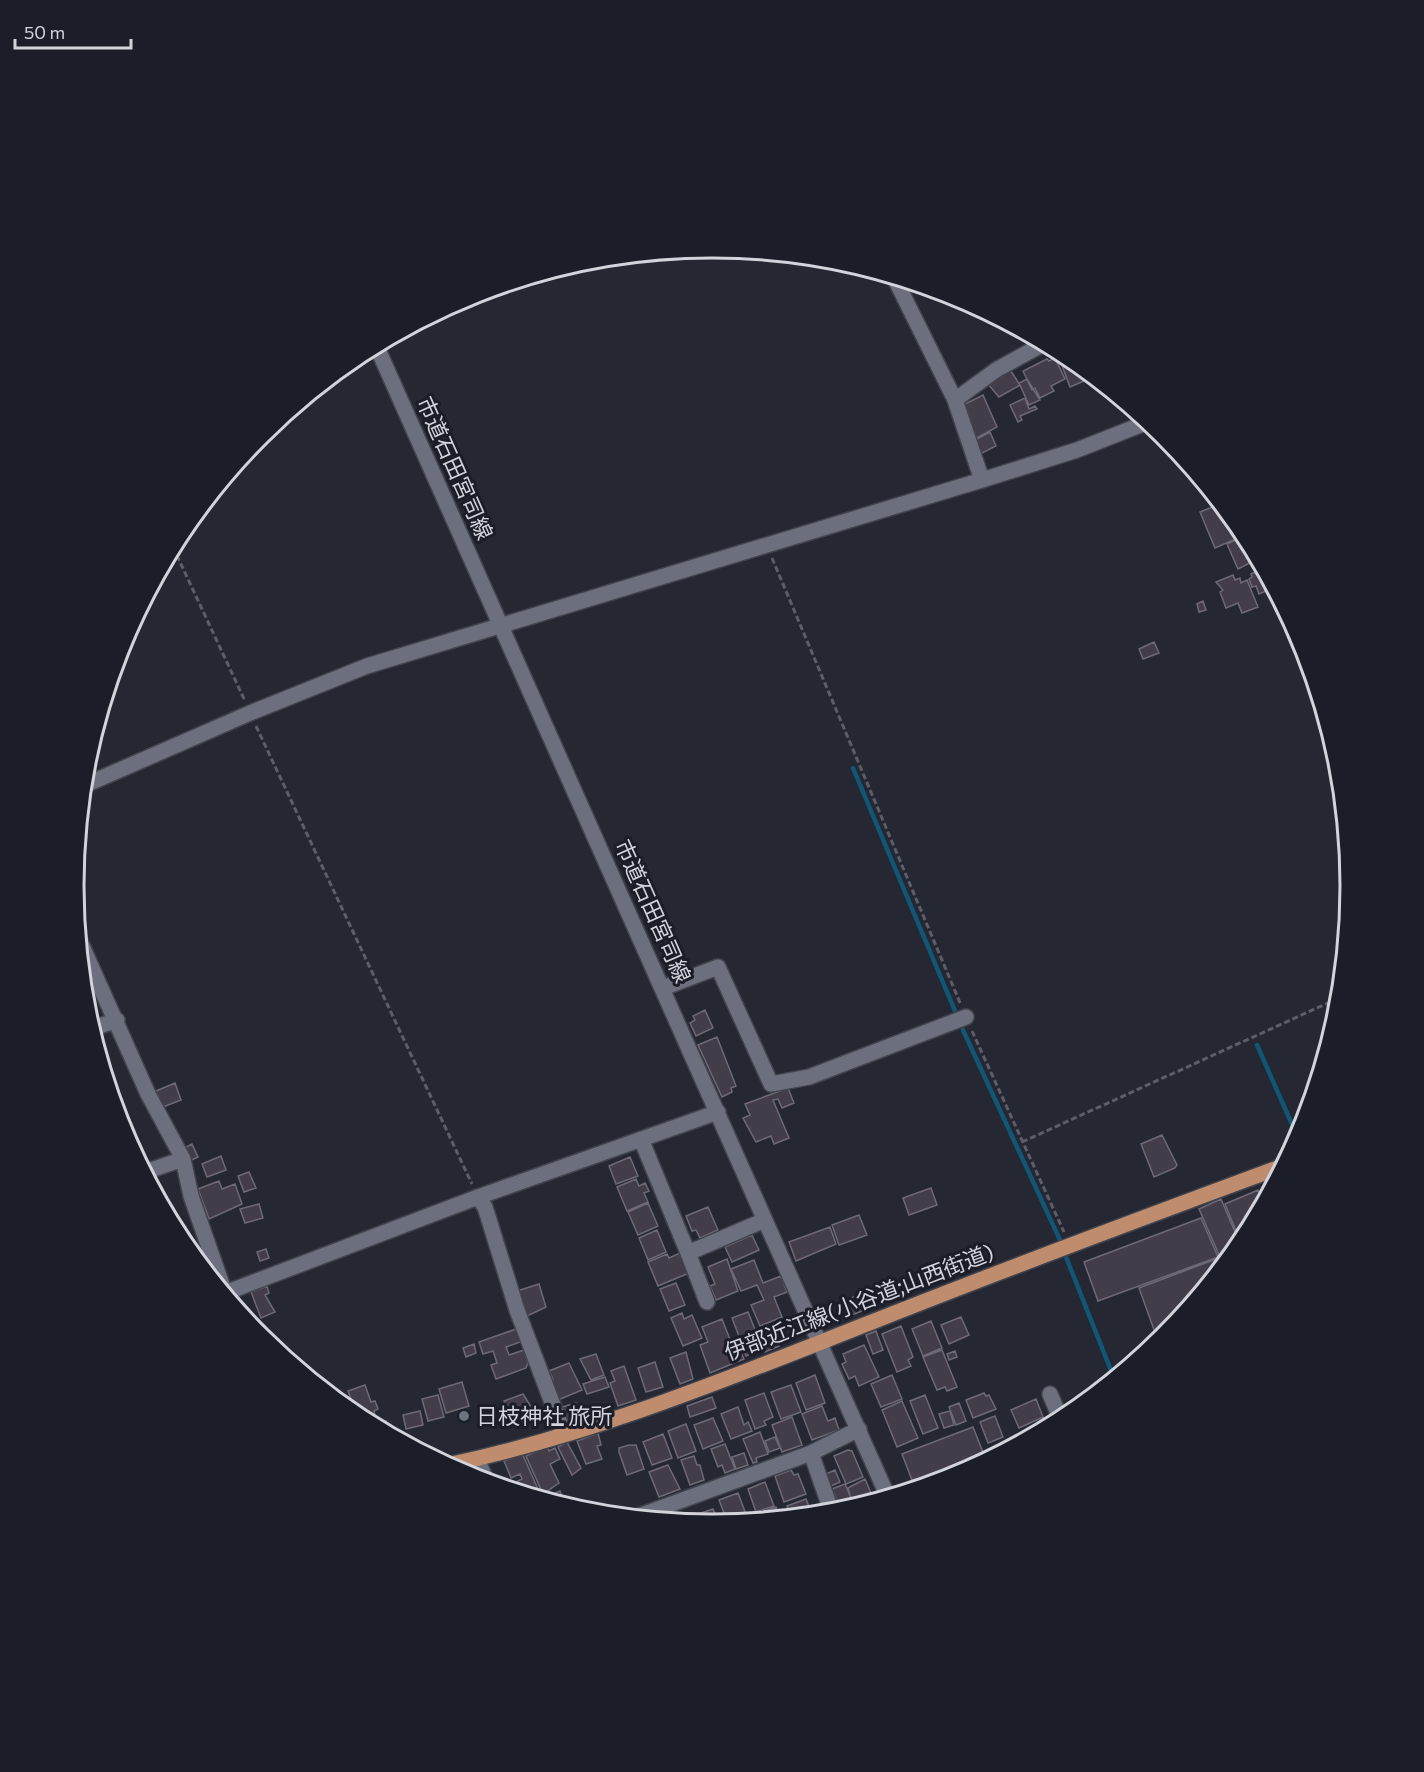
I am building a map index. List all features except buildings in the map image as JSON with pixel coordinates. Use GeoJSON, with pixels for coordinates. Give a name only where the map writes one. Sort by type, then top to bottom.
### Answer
{"type":"FeatureCollection","features":[{"type":"Feature","properties":{"kind":"main road","name":"伊部近江線(小谷道;山西街道)"},"geometry":{"type":"LineString","coordinates":[[463,1462],[564,1434],[670,1399],[1272,1170]]}},
{"type":"Feature","properties":{"kind":"street"},"geometry":{"type":"LineString","coordinates":[[899,286],[955,400],[982,480]]}},
{"type":"Feature","properties":{"kind":"street"},"geometry":{"type":"LineString","coordinates":[[955,400],[996,370],[1036,349]]}},
{"type":"Feature","properties":{"kind":"street","name":"市道石田宮司線"},"geometry":{"type":"LineString","coordinates":[[380,353],[885,1490]]}},
{"type":"Feature","properties":{"kind":"street"},"geometry":{"type":"LineString","coordinates":[[93,782],[250,712],[367,666],[767,547],[1077,450],[1139,426]]}},
{"type":"Feature","properties":{"kind":"street"},"geometry":{"type":"LineString","coordinates":[[88,960],[117,1020],[148,1094],[183,1159],[191,1196],[218,1273]]}},
{"type":"Feature","properties":{"kind":"street"},"geometry":{"type":"LineString","coordinates":[[663,988],[718,967],[771,1084],[809,1077],[966,1017]]}},
{"type":"Feature","properties":{"kind":"street"},"geometry":{"type":"LineString","coordinates":[[100,1026],[117,1020]]}},
{"type":"Feature","properties":{"kind":"street"},"geometry":{"type":"LineString","coordinates":[[232,1290],[478,1197],[718,1112]]}},
{"type":"Feature","properties":{"kind":"street"},"geometry":{"type":"LineString","coordinates":[[640,1139],[707,1302]]}},
{"type":"Feature","properties":{"kind":"street"},"geometry":{"type":"LineString","coordinates":[[152,1170],[183,1159]]}},
{"type":"Feature","properties":{"kind":"street"},"geometry":{"type":"LineString","coordinates":[[478,1197],[484,1207],[517,1310],[564,1434]]}},
{"type":"Feature","properties":{"kind":"street"},"geometry":{"type":"LineString","coordinates":[[688,1253],[765,1220]]}},
{"type":"Feature","properties":{"kind":"street"},"geometry":{"type":"LineString","coordinates":[[1050,1394],[1057,1411]]}},
{"type":"Feature","properties":{"kind":"street"},"geometry":{"type":"LineString","coordinates":[[652,1511],[811,1453],[859,1429]]}},
{"type":"Feature","properties":{"kind":"street"},"geometry":{"type":"LineString","coordinates":[[811,1453],[829,1503]]}},
{"type":"Feature","properties":{"kind":"street"},"geometry":{"type":"LineString","coordinates":[[477,1459],[482,1470]]}},
{"type":"Feature","properties":{"kind":"path"},"geometry":{"type":"LineString","coordinates":[[767,547],[966,1017],[1070,1245]]}},
{"type":"Feature","properties":{"kind":"path"},"geometry":{"type":"LineString","coordinates":[[177,558],[478,1197]]}},
{"type":"Feature","properties":{"kind":"path"},"geometry":{"type":"LineString","coordinates":[[1022,1142],[1329,1002]]}},
{"type":"Feature","properties":{"kind":"waterway"},"geometry":{"type":"LineString","coordinates":[[853,768],[955,1011]]}},
{"type":"Feature","properties":{"kind":"waterway"},"geometry":{"type":"LineString","coordinates":[[963,1030],[1060,1240]]}},
{"type":"Feature","properties":{"kind":"waterway"},"geometry":{"type":"LineString","coordinates":[[1257,1045],[1292,1125]]}},
{"type":"Feature","properties":{"kind":"waterway"},"geometry":{"type":"LineString","coordinates":[[1064,1252],[1111,1370]]}},
{"type":"Feature","properties":{"kind":"place","name":"日枝神社 旅所"},"geometry":{"type":"Point","coordinates":[464,1416]}}]}
